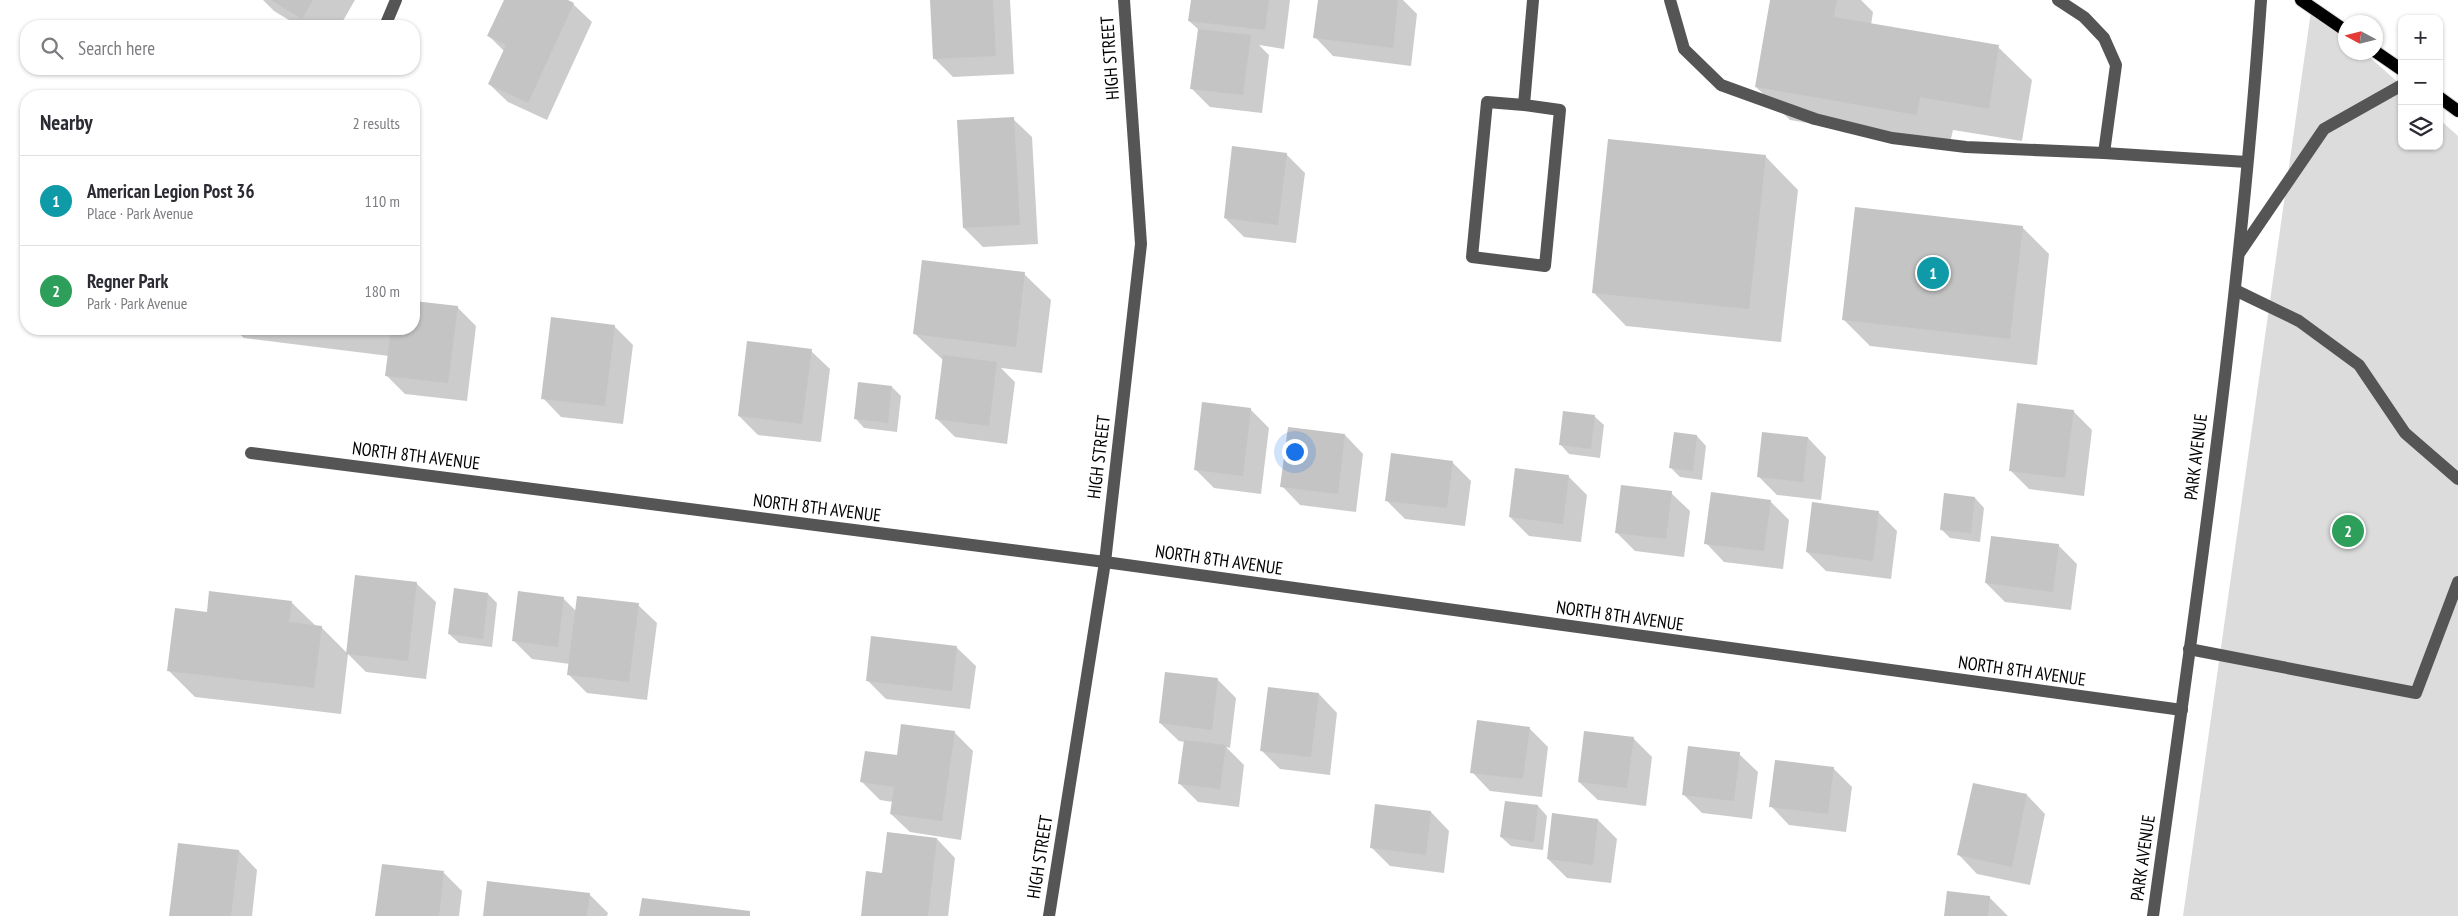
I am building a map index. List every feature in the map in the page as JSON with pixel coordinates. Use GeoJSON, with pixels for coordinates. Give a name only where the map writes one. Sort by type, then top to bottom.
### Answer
{"type":"FeatureCollection","features":[{"type":"Feature","properties":{"kind":"main road"},"geometry":{"type":"LineString","coordinates":[[2300,0],[2338,26]]}},
{"type":"Feature","properties":{"kind":"main road"},"geometry":{"type":"LineString","coordinates":[[2383,57],[2398,67]]}},
{"type":"Feature","properties":{"kind":"main road"},"geometry":{"type":"LineString","coordinates":[[2443,100],[2458,111]]}},
{"type":"Feature","properties":{"kind":"street"},"geometry":{"type":"LineString","coordinates":[[388,20],[396,0]]}},
{"type":"Feature","properties":{"kind":"street","name":"HIGH STREET"},"geometry":{"type":"LineString","coordinates":[[1049,916],[1105,562],[1141,244],[1124,0]]}},
{"type":"Feature","properties":{"kind":"street"},"geometry":{"type":"LineString","coordinates":[[1524,105],[1534,0]]}},
{"type":"Feature","properties":{"kind":"street"},"geometry":{"type":"LineString","coordinates":[[1670,0],[1684,49],[1721,86],[1796,112],[1892,138],[1966,147],[2247,162]]}},
{"type":"Feature","properties":{"kind":"street"},"geometry":{"type":"LineString","coordinates":[[2058,0],[2084,17],[2104,38],[2116,65],[2104,153]]}},
{"type":"Feature","properties":{"kind":"street","name":"PARK AVENUE"},"geometry":{"type":"LineString","coordinates":[[2153,916],[2182,710],[2239,254],[2261,0]]}},
{"type":"Feature","properties":{"kind":"street"},"geometry":{"type":"LineString","coordinates":[[2239,254],[2324,129],[2398,87]]}},
{"type":"Feature","properties":{"kind":"street"},"geometry":{"type":"LineString","coordinates":[[1487,102],[1524,105],[1560,110],[1545,266],[1472,257],[1487,102]]}},
{"type":"Feature","properties":{"kind":"street"},"geometry":{"type":"LineString","coordinates":[[2234,290],[2299,321],[2359,365],[2404,433],[2458,480]]}},
{"type":"Feature","properties":{"kind":"street","name":"NORTH 8TH AVENUE"},"geometry":{"type":"LineString","coordinates":[[251,453],[1105,562],[2182,710]]}},
{"type":"Feature","properties":{"kind":"street"},"geometry":{"type":"LineString","coordinates":[[2189,649],[2416,693],[2458,582]]}},
{"type":"Feature","properties":{"kind":"shaded area"},"geometry":{"type":"Polygon","coordinates":[[[2312,4],[2338,28],[2338,60],[2373,60],[2398,82],[2398,150],[2443,150],[2443,123],[2458,136],[2458,916],[2183,916],[2312,4]]]}},
{"type":"Feature","properties":{"kind":"building"},"geometry":{"type":"Polygon","coordinates":[[[271,0],[313,0],[302,19],[271,0]]]}},
{"type":"Feature","properties":{"kind":"building"},"geometry":{"type":"Polygon","coordinates":[[[504,0],[568,0],[574,3],[528,103],[488,84],[506,45],[487,36],[504,0]]]}},
{"type":"Feature","properties":{"kind":"building"},"geometry":{"type":"Polygon","coordinates":[[[930,0],[993,0],[996,56],[933,59],[930,0]]]}},
{"type":"Feature","properties":{"kind":"building"},"geometry":{"type":"Polygon","coordinates":[[[1191,0],[1269,0],[1265,30],[1188,21],[1191,0]]]}},
{"type":"Feature","properties":{"kind":"building"},"geometry":{"type":"Polygon","coordinates":[[[1318,0],[1398,0],[1393,48],[1313,38],[1318,0]]]}},
{"type":"Feature","properties":{"kind":"building"},"geometry":{"type":"Polygon","coordinates":[[[1770,0],[1837,0],[1834,17],[1999,45],[1989,109],[1920,97],[1917,115],[1755,87],[1770,0]]]}},
{"type":"Feature","properties":{"kind":"building"},"geometry":{"type":"Polygon","coordinates":[[[1198,29],[1251,35],[1243,95],[1190,89],[1198,29]]]}},
{"type":"Feature","properties":{"kind":"building"},"geometry":{"type":"Polygon","coordinates":[[[1014,117],[1020,225],[963,228],[957,120],[1014,117]]]}},
{"type":"Feature","properties":{"kind":"building"},"geometry":{"type":"Polygon","coordinates":[[[1608,139],[1766,155],[1749,309],[1592,293],[1608,139]]]}},
{"type":"Feature","properties":{"kind":"building"},"geometry":{"type":"Polygon","coordinates":[[[1232,146],[1287,153],[1278,225],[1224,218],[1232,146]]]}},
{"type":"Feature","properties":{"kind":"building"},"geometry":{"type":"Polygon","coordinates":[[[1855,207],[2023,226],[2010,339],[1842,320],[1855,207]]]}},
{"type":"Feature","properties":{"kind":"building"},"geometry":{"type":"Polygon","coordinates":[[[922,260],[1025,272],[1016,347],[913,334],[922,260]]]}},
{"type":"Feature","properties":{"kind":"building"},"geometry":{"type":"Polygon","coordinates":[[[420,302],[458,306],[448,383],[385,376],[390,335],[420,335],[420,302]]]}},
{"type":"Feature","properties":{"kind":"building"},"geometry":{"type":"Polygon","coordinates":[[[551,317],[615,325],[605,406],[541,399],[551,317]]]}},
{"type":"Feature","properties":{"kind":"building"},"geometry":{"type":"Polygon","coordinates":[[[747,341],[812,349],[802,424],[738,416],[747,341]]]}},
{"type":"Feature","properties":{"kind":"building"},"geometry":{"type":"Polygon","coordinates":[[[943,355],[997,362],[989,426],[935,419],[943,355]]]}},
{"type":"Feature","properties":{"kind":"building"},"geometry":{"type":"Polygon","coordinates":[[[858,382],[892,386],[888,423],[854,419],[858,382]]]}},
{"type":"Feature","properties":{"kind":"building"},"geometry":{"type":"Polygon","coordinates":[[[1202,402],[1251,408],[1243,476],[1194,470],[1202,402]]]}},
{"type":"Feature","properties":{"kind":"building"},"geometry":{"type":"Polygon","coordinates":[[[2017,403],[2074,410],[2065,478],[2009,471],[2017,403]]]}},
{"type":"Feature","properties":{"kind":"building"},"geometry":{"type":"Polygon","coordinates":[[[1563,411],[1595,415],[1591,449],[1559,445],[1563,411]]]}},
{"type":"Feature","properties":{"kind":"building"},"geometry":{"type":"Polygon","coordinates":[[[1288,427],[1345,434],[1338,494],[1280,487],[1288,427]]]}},
{"type":"Feature","properties":{"kind":"building"},"geometry":{"type":"Polygon","coordinates":[[[1674,432],[1697,435],[1693,471],[1669,468],[1674,432]]]}},
{"type":"Feature","properties":{"kind":"building"},"geometry":{"type":"Polygon","coordinates":[[[1762,432],[1808,437],[1803,482],[1757,477],[1762,432]]]}},
{"type":"Feature","properties":{"kind":"building"},"geometry":{"type":"Polygon","coordinates":[[[1391,453],[1453,461],[1447,508],[1385,501],[1391,453]]]}},
{"type":"Feature","properties":{"kind":"building"},"geometry":{"type":"Polygon","coordinates":[[[1515,468],[1569,475],[1563,524],[1509,517],[1515,468]]]}},
{"type":"Feature","properties":{"kind":"building"},"geometry":{"type":"Polygon","coordinates":[[[1621,485],[1672,491],[1666,539],[1615,533],[1621,485]]]}},
{"type":"Feature","properties":{"kind":"building"},"geometry":{"type":"Polygon","coordinates":[[[1711,492],[1771,500],[1764,551],[1704,544],[1711,492]]]}},
{"type":"Feature","properties":{"kind":"building"},"geometry":{"type":"Polygon","coordinates":[[[1944,493],[1975,497],[1971,533],[1940,530],[1944,493]]]}},
{"type":"Feature","properties":{"kind":"building"},"geometry":{"type":"Polygon","coordinates":[[[1812,502],[1879,511],[1873,561],[1806,552],[1812,502]]]}},
{"type":"Feature","properties":{"kind":"building"},"geometry":{"type":"Polygon","coordinates":[[[1991,536],[2059,544],[2053,592],[1985,583],[1991,536]]]}},
{"type":"Feature","properties":{"kind":"building"},"geometry":{"type":"Polygon","coordinates":[[[355,575],[417,582],[408,661],[346,654],[355,575]]]}},
{"type":"Feature","properties":{"kind":"building"},"geometry":{"type":"Polygon","coordinates":[[[454,588],[488,593],[483,639],[448,634],[454,588]]]}},
{"type":"Feature","properties":{"kind":"building"},"geometry":{"type":"Polygon","coordinates":[[[209,591],[292,601],[289,622],[322,626],[314,688],[167,671],[175,608],[207,612],[209,591]]]}},
{"type":"Feature","properties":{"kind":"building"},"geometry":{"type":"Polygon","coordinates":[[[518,591],[564,597],[558,647],[512,641],[518,591]]]}},
{"type":"Feature","properties":{"kind":"building"},"geometry":{"type":"Polygon","coordinates":[[[577,596],[639,603],[629,682],[567,675],[577,596]]]}},
{"type":"Feature","properties":{"kind":"building"},"geometry":{"type":"Polygon","coordinates":[[[871,636],[957,646],[952,691],[866,681],[871,636]]]}},
{"type":"Feature","properties":{"kind":"building"},"geometry":{"type":"Polygon","coordinates":[[[1165,672],[1218,678],[1212,730],[1159,723],[1165,672]]]}},
{"type":"Feature","properties":{"kind":"building"},"geometry":{"type":"Polygon","coordinates":[[[1268,687],[1319,693],[1311,757],[1260,751],[1268,687]]]}},
{"type":"Feature","properties":{"kind":"building"},"geometry":{"type":"Polygon","coordinates":[[[1477,720],[1530,727],[1523,779],[1470,773],[1477,720]]]}},
{"type":"Feature","properties":{"kind":"building"},"geometry":{"type":"Polygon","coordinates":[[[901,724],[955,731],[942,821],[890,814],[894,787],[860,782],[865,751],[897,755],[901,724]]]}},
{"type":"Feature","properties":{"kind":"building"},"geometry":{"type":"Polygon","coordinates":[[[1584,731],[1634,737],[1627,788],[1578,782],[1584,731]]]}},
{"type":"Feature","properties":{"kind":"building"},"geometry":{"type":"Polygon","coordinates":[[[1184,740],[1226,745],[1220,789],[1178,784],[1184,740]]]}},
{"type":"Feature","properties":{"kind":"building"},"geometry":{"type":"Polygon","coordinates":[[[1688,746],[1740,752],[1734,801],[1682,795],[1688,746]]]}},
{"type":"Feature","properties":{"kind":"building"},"geometry":{"type":"Polygon","coordinates":[[[1775,760],[1834,767],[1828,814],[1769,807],[1775,760]]]}},
{"type":"Feature","properties":{"kind":"building"},"geometry":{"type":"Polygon","coordinates":[[[1973,783],[2027,794],[2012,867],[1957,855],[1973,783]]]}},
{"type":"Feature","properties":{"kind":"building"},"geometry":{"type":"Polygon","coordinates":[[[1505,801],[1538,805],[1534,842],[1500,837],[1505,801]]]}},
{"type":"Feature","properties":{"kind":"building"},"geometry":{"type":"Polygon","coordinates":[[[1375,804],[1431,811],[1426,855],[1370,848],[1375,804]]]}},
{"type":"Feature","properties":{"kind":"building"},"geometry":{"type":"Polygon","coordinates":[[[1552,813],[1598,819],[1593,865],[1547,859],[1552,813]]]}},
{"type":"Feature","properties":{"kind":"building"},"geometry":{"type":"Polygon","coordinates":[[[887,832],[937,838],[928,916],[861,916],[866,871],[882,873],[887,832]]]}},
{"type":"Feature","properties":{"kind":"building"},"geometry":{"type":"Polygon","coordinates":[[[178,843],[239,850],[231,916],[169,916],[178,843]]]}},
{"type":"Feature","properties":{"kind":"building"},"geometry":{"type":"Polygon","coordinates":[[[382,864],[444,871],[439,916],[375,916],[382,864]]]}},
{"type":"Feature","properties":{"kind":"building"},"geometry":{"type":"Polygon","coordinates":[[[487,881],[590,893],[587,916],[483,916],[487,881]]]}},
{"type":"Feature","properties":{"kind":"building"},"geometry":{"type":"Polygon","coordinates":[[[1947,891],[1990,896],[1988,916],[1944,916],[1947,891]]]}},
{"type":"Feature","properties":{"kind":"building"},"geometry":{"type":"Polygon","coordinates":[[[642,898],[750,911],[750,916],[639,916],[642,898]]]}},
{"type":"Feature","properties":{"kind":"place","name":"American Legion Post 36"},"geometry":{"type":"Point","coordinates":[1933,273]}},
{"type":"Feature","properties":{"kind":"place","name":"Regner Park"},"geometry":{"type":"Point","coordinates":[2348,531]}}]}
